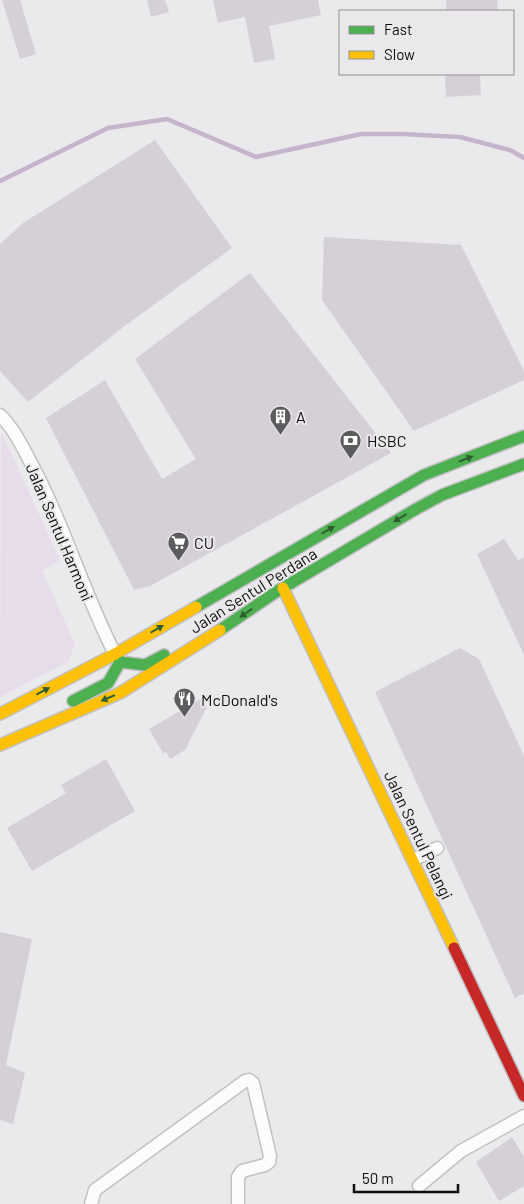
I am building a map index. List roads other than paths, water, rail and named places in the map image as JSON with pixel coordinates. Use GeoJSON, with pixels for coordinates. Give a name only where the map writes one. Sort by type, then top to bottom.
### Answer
{"type":"FeatureCollection","features":[{"type":"Feature","properties":{"kind":"main road","name":"Jalan Sentul Perdana"},"geometry":{"type":"LineString","coordinates":[[0,714],[117,658],[424,474],[524,436]]}},
{"type":"Feature","properties":{"kind":"main road","name":"Jalan Sentul Perdana"},"geometry":{"type":"LineString","coordinates":[[0,743],[120,693],[283,588],[442,495],[524,464]]}},
{"type":"Feature","properties":{"kind":"main road","name":"Jalan Sentul Pelangi"},"geometry":{"type":"LineString","coordinates":[[283,588],[524,1096]]}},
{"type":"Feature","properties":{"kind":"main road"},"geometry":{"type":"LineString","coordinates":[[0,743],[52,712],[108,683],[114,675],[117,658],[145,665],[192,640],[214,634]]}},
{"type":"Feature","properties":{"kind":"street","name":"Jalan Sentul Harmoni"},"geometry":{"type":"LineString","coordinates":[[0,415],[15,433],[45,489],[89,599],[117,658]]}},
{"type":"Feature","properties":{"kind":"street"},"geometry":{"type":"LineString","coordinates":[[412,860],[438,848]]}},
{"type":"Feature","properties":{"kind":"street"},"geometry":{"type":"LineString","coordinates":[[91,1204],[95,1190],[245,1081],[249,1080],[253,1083],[270,1156],[269,1162],[265,1165],[242,1171],[238,1177],[238,1204]]}},
{"type":"Feature","properties":{"kind":"street"},"geometry":{"type":"LineString","coordinates":[[419,1186],[461,1151],[524,1116]]}},
{"type":"Feature","properties":{"kind":"waterway"},"geometry":{"type":"LineString","coordinates":[[0,181],[108,128],[167,119],[256,157],[361,134],[403,134],[460,137],[510,150],[524,158]]}},
{"type":"Feature","properties":{"kind":"place","name":"A"},"geometry":{"type":"Point","coordinates":[280,435]}},
{"type":"Feature","properties":{"kind":"place","name":"HSBC"},"geometry":{"type":"Point","coordinates":[351,459]}},
{"type":"Feature","properties":{"kind":"place","name":"CU"},"geometry":{"type":"Point","coordinates":[178,561]}},
{"type":"Feature","properties":{"kind":"place","name":"McDonald's"},"geometry":{"type":"Point","coordinates":[185,718]}}]}
